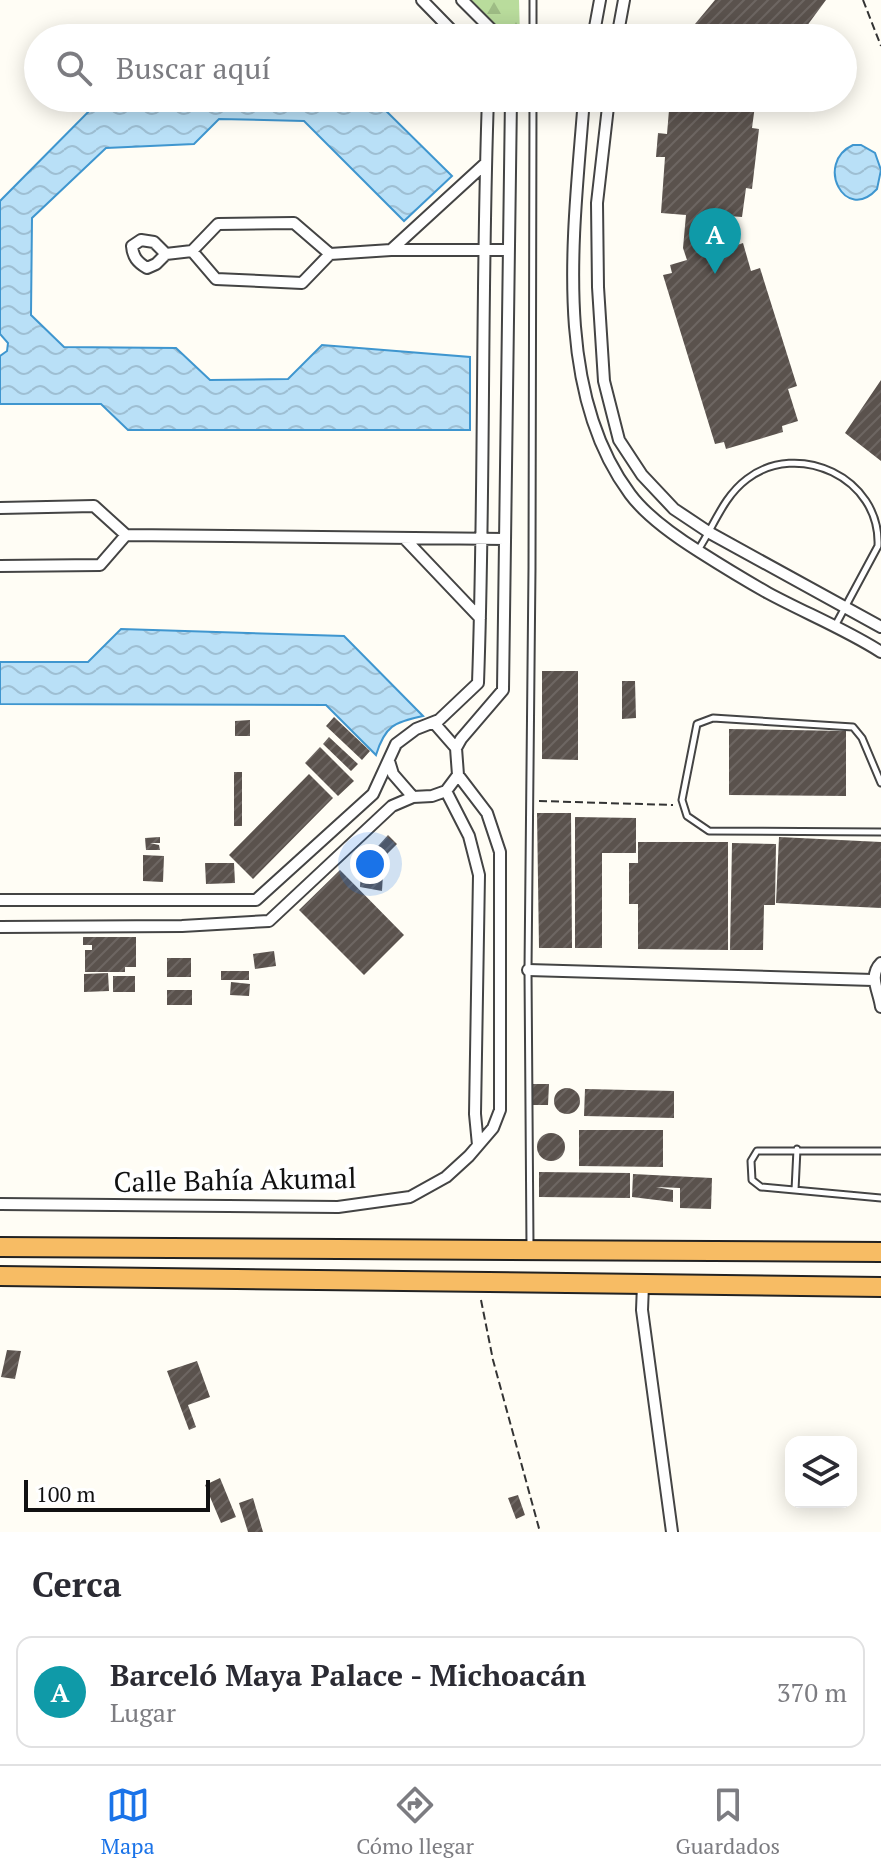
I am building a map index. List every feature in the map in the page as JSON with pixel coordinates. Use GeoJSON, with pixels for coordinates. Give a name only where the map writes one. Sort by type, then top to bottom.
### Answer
{"type":"FeatureCollection","features":[{"type":"Feature","properties":{"kind":"highway"},"geometry":{"type":"LineString","coordinates":[[0,1247],[881,1252]]}},
{"type":"Feature","properties":{"kind":"highway"},"geometry":{"type":"LineString","coordinates":[[0,1276],[374,1279],[880,1290]]}},
{"type":"Feature","properties":{"kind":"street"},"geometry":{"type":"LineString","coordinates":[[422,0],[445,24]]}},
{"type":"Feature","properties":{"kind":"street"},"geometry":{"type":"LineString","coordinates":[[462,0],[486,24]]}},
{"type":"Feature","properties":{"kind":"street"},"geometry":{"type":"LineString","coordinates":[[596,24],[600,0]]}},
{"type":"Feature","properties":{"kind":"street"},"geometry":{"type":"LineString","coordinates":[[620,24],[624,0]]}},
{"type":"Feature","properties":{"kind":"street"},"geometry":{"type":"LineString","coordinates":[[0,900],[256,900],[373,794],[396,744],[416,729],[435,724],[478,683],[488,112]]}},
{"type":"Feature","properties":{"kind":"street"},"geometry":{"type":"LineString","coordinates":[[456,748],[503,690],[511,112]]}},
{"type":"Feature","properties":{"kind":"street"},"geometry":{"type":"LineString","coordinates":[[583,112],[575,244],[577,350],[592,424],[610,465],[632,497],[698,551],[765,591],[881,652]]}},
{"type":"Feature","properties":{"kind":"street"},"geometry":{"type":"LineString","coordinates":[[607,112],[597,203],[598,246],[604,381],[619,440],[642,475],[674,509],[710,533],[881,627]]}},
{"type":"Feature","properties":{"kind":"street"},"geometry":{"type":"LineString","coordinates":[[391,250],[486,163]]}},
{"type":"Feature","properties":{"kind":"street"},"geometry":{"type":"LineString","coordinates":[[166,254],[192,251],[218,224],[294,223],[330,254]]}},
{"type":"Feature","properties":{"kind":"street"},"geometry":{"type":"LineString","coordinates":[[575,244],[598,246]]}},
{"type":"Feature","properties":{"kind":"street"},"geometry":{"type":"LineString","coordinates":[[192,251],[216,279],[302,283],[330,254],[391,250],[509,250]]}},
{"type":"Feature","properties":{"kind":"street"},"geometry":{"type":"LineString","coordinates":[[0,508],[94,506],[126,535],[505,539]]}},
{"type":"Feature","properties":{"kind":"street"},"geometry":{"type":"LineString","coordinates":[[0,566],[100,565],[126,535]]}},
{"type":"Feature","properties":{"kind":"street"},"geometry":{"type":"LineString","coordinates":[[404,538],[480,619]]}},
{"type":"Feature","properties":{"kind":"street"},"geometry":{"type":"LineString","coordinates":[[0,927],[182,926],[269,921],[392,806],[413,797],[432,796],[446,791],[458,775],[456,748],[435,724]]}},
{"type":"Feature","properties":{"kind":"street"},"geometry":{"type":"LineString","coordinates":[[389,761],[393,774],[413,797]]}},
{"type":"Feature","properties":{"kind":"street","name":"Calle Bahía Akumal"},"geometry":{"type":"LineString","coordinates":[[0,1204],[338,1207],[410,1197],[446,1177],[493,1128],[500,1110],[500,852],[487,813],[458,775]]}},
{"type":"Feature","properties":{"kind":"street"},"geometry":{"type":"LineString","coordinates":[[446,791],[469,836],[479,875],[475,1114],[478,1145]]}},
{"type":"Feature","properties":{"kind":"street"},"geometry":{"type":"LineString","coordinates":[[881,963],[876,968],[881,1007]]}},
{"type":"Feature","properties":{"kind":"street"},"geometry":{"type":"LineString","coordinates":[[528,970],[877,987]]}},
{"type":"Feature","properties":{"kind":"street"},"geometry":{"type":"LineString","coordinates":[[643,1285],[642,1310],[672,1532]]}},
{"type":"Feature","properties":{"kind":"lane"},"geometry":{"type":"LineString","coordinates":[[533,0],[533,24]]}},
{"type":"Feature","properties":{"kind":"lane"},"geometry":{"type":"LineString","coordinates":[[530,1250],[528,970],[533,112]]}},
{"type":"Feature","properties":{"kind":"lane"},"geometry":{"type":"LineString","coordinates":[[698,551],[710,533],[719,509],[748,478],[781,462],[821,464],[852,479],[875,509],[881,532],[878,546],[835,627]]}},
{"type":"Feature","properties":{"kind":"lane"},"geometry":{"type":"LineString","coordinates":[[881,783],[862,738],[853,727],[713,718],[697,724],[682,800],[687,816],[709,831],[881,832]]}},
{"type":"Feature","properties":{"kind":"lane"},"geometry":{"type":"LineString","coordinates":[[795,1190],[797,1149]]}},
{"type":"Feature","properties":{"kind":"lane"},"geometry":{"type":"LineString","coordinates":[[881,1151],[757,1151],[751,1161],[752,1180],[761,1187],[881,1198]]}},
{"type":"Feature","properties":{"kind":"path"},"geometry":{"type":"LineString","coordinates":[[863,0],[881,46]]}},
{"type":"Feature","properties":{"kind":"path"},"geometry":{"type":"LineString","coordinates":[[530,801],[684,806]]}},
{"type":"Feature","properties":{"kind":"path"},"geometry":{"type":"LineString","coordinates":[[478,1283],[493,1360],[540,1532]]}},
{"type":"Feature","properties":{"kind":"green space"},"geometry":{"type":"Polygon","coordinates":[[[471,0],[519,0],[520,24],[494,24],[471,0]]]}},
{"type":"Feature","properties":{"kind":"water"},"geometry":{"type":"Polygon","coordinates":[[[88,112],[387,112],[452,176],[404,221],[304,121],[219,119],[194,144],[106,148],[32,218],[31,315],[64,347],[176,348],[210,380],[288,379],[322,345],[470,357],[470,430],[128,430],[101,404],[0,404],[0,356],[7,351],[8,343],[0,334],[0,201],[88,112]]]}},
{"type":"Feature","properties":{"kind":"water"},"geometry":{"type":"Polygon","coordinates":[[[853,145],[861,145],[875,153],[881,170],[877,189],[865,198],[854,199],[845,195],[838,187],[835,176],[836,164],[842,153],[853,145]]]}},
{"type":"Feature","properties":{"kind":"water"},"geometry":{"type":"Polygon","coordinates":[[[121,629],[344,636],[423,716],[398,723],[387,731],[376,755],[326,705],[0,704],[0,662],[88,662],[121,629]]]}},
{"type":"Feature","properties":{"kind":"building"},"geometry":{"type":"Polygon","coordinates":[[[715,0],[826,0],[808,24],[695,24],[715,0]]]}},
{"type":"Feature","properties":{"kind":"building"},"geometry":{"type":"Polygon","coordinates":[[[669,112],[754,112],[752,128],[759,129],[752,189],[746,188],[742,217],[728,216],[727,224],[707,222],[706,233],[709,245],[726,240],[728,248],[743,243],[751,271],[760,268],[797,386],[788,389],[798,421],[782,426],[783,432],[726,449],[724,442],[715,444],[663,275],[672,273],[670,265],[687,260],[683,248],[686,215],[661,213],[665,157],[656,157],[658,133],[667,134],[669,112]]]}},
{"type":"Feature","properties":{"kind":"building"},"geometry":{"type":"Polygon","coordinates":[[[881,380],[881,461],[845,433],[881,380]]]}},
{"type":"Feature","properties":{"kind":"building"},"geometry":{"type":"Polygon","coordinates":[[[542,671],[578,671],[578,760],[542,759],[542,671]]]}},
{"type":"Feature","properties":{"kind":"building"},"geometry":{"type":"Polygon","coordinates":[[[622,681],[635,681],[636,718],[622,719],[622,681]]]}},
{"type":"Feature","properties":{"kind":"building"},"geometry":{"type":"Polygon","coordinates":[[[334,717],[370,751],[362,760],[326,726],[334,717]]]}},
{"type":"Feature","properties":{"kind":"building"},"geometry":{"type":"Polygon","coordinates":[[[250,720],[250,736],[235,736],[235,721],[250,720]]]}},
{"type":"Feature","properties":{"kind":"building"},"geometry":{"type":"Polygon","coordinates":[[[729,729],[846,731],[846,796],[729,795],[729,729]]]}},
{"type":"Feature","properties":{"kind":"building"},"geometry":{"type":"Polygon","coordinates":[[[329,737],[358,764],[351,771],[323,744],[329,737]]]}},
{"type":"Feature","properties":{"kind":"building"},"geometry":{"type":"Polygon","coordinates":[[[320,747],[354,781],[338,796],[305,763],[320,747]]]}},
{"type":"Feature","properties":{"kind":"building"},"geometry":{"type":"Polygon","coordinates":[[[234,772],[242,772],[242,826],[234,826],[234,772]]]}},
{"type":"Feature","properties":{"kind":"building"},"geometry":{"type":"Polygon","coordinates":[[[309,774],[333,798],[253,879],[229,855],[309,774]]]}},
{"type":"Feature","properties":{"kind":"building"},"geometry":{"type":"Polygon","coordinates":[[[537,813],[571,813],[572,948],[539,948],[537,813]]]}},
{"type":"Feature","properties":{"kind":"building"},"geometry":{"type":"Polygon","coordinates":[[[575,817],[636,818],[636,853],[602,853],[602,948],[575,948],[575,817]]]}},
{"type":"Feature","properties":{"kind":"building"},"geometry":{"type":"Polygon","coordinates":[[[388,835],[397,844],[384,857],[382,891],[360,887],[362,854],[370,855],[388,835]]]}},
{"type":"Feature","properties":{"kind":"building"},"geometry":{"type":"Polygon","coordinates":[[[160,837],[160,843],[150,843],[159,845],[160,850],[146,850],[145,838],[160,837]]]}},
{"type":"Feature","properties":{"kind":"building"},"geometry":{"type":"Polygon","coordinates":[[[779,837],[881,842],[881,908],[776,903],[779,837]]]}},
{"type":"Feature","properties":{"kind":"building"},"geometry":{"type":"Polygon","coordinates":[[[638,842],[728,842],[728,950],[638,949],[638,904],[629,904],[629,863],[638,863],[638,842]]]}},
{"type":"Feature","properties":{"kind":"building"},"geometry":{"type":"Polygon","coordinates":[[[732,843],[776,844],[775,905],[764,905],[763,950],[730,950],[732,843]]]}},
{"type":"Feature","properties":{"kind":"building"},"geometry":{"type":"Polygon","coordinates":[[[143,855],[164,856],[163,882],[143,881],[143,855]]]}},
{"type":"Feature","properties":{"kind":"building"},"geometry":{"type":"Polygon","coordinates":[[[205,863],[234,863],[235,883],[206,884],[205,863]]]}},
{"type":"Feature","properties":{"kind":"building"},"geometry":{"type":"Polygon","coordinates":[[[340,870],[404,935],[364,975],[299,910],[340,870]]]}},
{"type":"Feature","properties":{"kind":"building"},"geometry":{"type":"Polygon","coordinates":[[[83,937],[136,937],[136,967],[125,967],[125,972],[85,972],[85,950],[92,950],[92,945],[83,945],[83,937]]]}},
{"type":"Feature","properties":{"kind":"building"},"geometry":{"type":"Polygon","coordinates":[[[274,951],[276,966],[255,969],[253,954],[274,951]]]}},
{"type":"Feature","properties":{"kind":"building"},"geometry":{"type":"Polygon","coordinates":[[[167,958],[191,958],[191,977],[167,977],[167,958]]]}},
{"type":"Feature","properties":{"kind":"building"},"geometry":{"type":"Polygon","coordinates":[[[221,971],[249,971],[249,980],[221,980],[221,971]]]}},
{"type":"Feature","properties":{"kind":"building"},"geometry":{"type":"Polygon","coordinates":[[[108,973],[109,991],[84,992],[84,974],[108,973]]]}},
{"type":"Feature","properties":{"kind":"building"},"geometry":{"type":"Polygon","coordinates":[[[113,976],[135,976],[135,992],[113,992],[113,976]]]}},
{"type":"Feature","properties":{"kind":"building"},"geometry":{"type":"Polygon","coordinates":[[[231,982],[250,984],[249,996],[230,995],[231,982]]]}},
{"type":"Feature","properties":{"kind":"building"},"geometry":{"type":"Polygon","coordinates":[[[167,990],[192,990],[192,1005],[167,1005],[167,990]]]}},
{"type":"Feature","properties":{"kind":"building"},"geometry":{"type":"Polygon","coordinates":[[[533,1084],[549,1084],[548,1105],[532,1105],[533,1084]]]}},
{"type":"Feature","properties":{"kind":"building"},"geometry":{"type":"Polygon","coordinates":[[[567,1088],[576,1092],[580,1101],[576,1110],[567,1114],[558,1110],[554,1101],[558,1092],[567,1088]]]}},
{"type":"Feature","properties":{"kind":"building"},"geometry":{"type":"Polygon","coordinates":[[[585,1089],[674,1091],[674,1118],[584,1116],[585,1089]]]}},
{"type":"Feature","properties":{"kind":"building"},"geometry":{"type":"Polygon","coordinates":[[[579,1130],[663,1130],[663,1167],[579,1166],[579,1130]]]}},
{"type":"Feature","properties":{"kind":"building"},"geometry":{"type":"Polygon","coordinates":[[[551,1133],[561,1137],[565,1147],[561,1157],[551,1161],[541,1157],[537,1147],[541,1137],[551,1133]]]}},
{"type":"Feature","properties":{"kind":"building"},"geometry":{"type":"Polygon","coordinates":[[[539,1172],[630,1173],[630,1198],[539,1197],[539,1172]]]}},
{"type":"Feature","properties":{"kind":"building"},"geometry":{"type":"Polygon","coordinates":[[[633,1174],[712,1178],[711,1209],[680,1208],[680,1188],[656,1187],[673,1190],[673,1202],[632,1197],[633,1174]]]}},
{"type":"Feature","properties":{"kind":"building"},"geometry":{"type":"Polygon","coordinates":[[[7,1350],[21,1351],[15,1379],[1,1377],[7,1350]]]}},
{"type":"Feature","properties":{"kind":"building"},"geometry":{"type":"Polygon","coordinates":[[[197,1361],[210,1397],[188,1405],[196,1427],[189,1430],[167,1371],[197,1361]]]}},
{"type":"Feature","properties":{"kind":"building"},"geometry":{"type":"Polygon","coordinates":[[[220,1478],[236,1517],[221,1523],[205,1485],[220,1478]]]}},
{"type":"Feature","properties":{"kind":"building"},"geometry":{"type":"Polygon","coordinates":[[[518,1495],[525,1515],[516,1519],[508,1498],[518,1495]]]}},
{"type":"Feature","properties":{"kind":"building"},"geometry":{"type":"Polygon","coordinates":[[[253,1498],[263,1532],[248,1532],[239,1503],[253,1498]]]}},
{"type":"Feature","properties":{"kind":"place","name":"Barceló Maya Palace - Michoacán"},"geometry":{"type":"Point","coordinates":[715,274]}}]}
